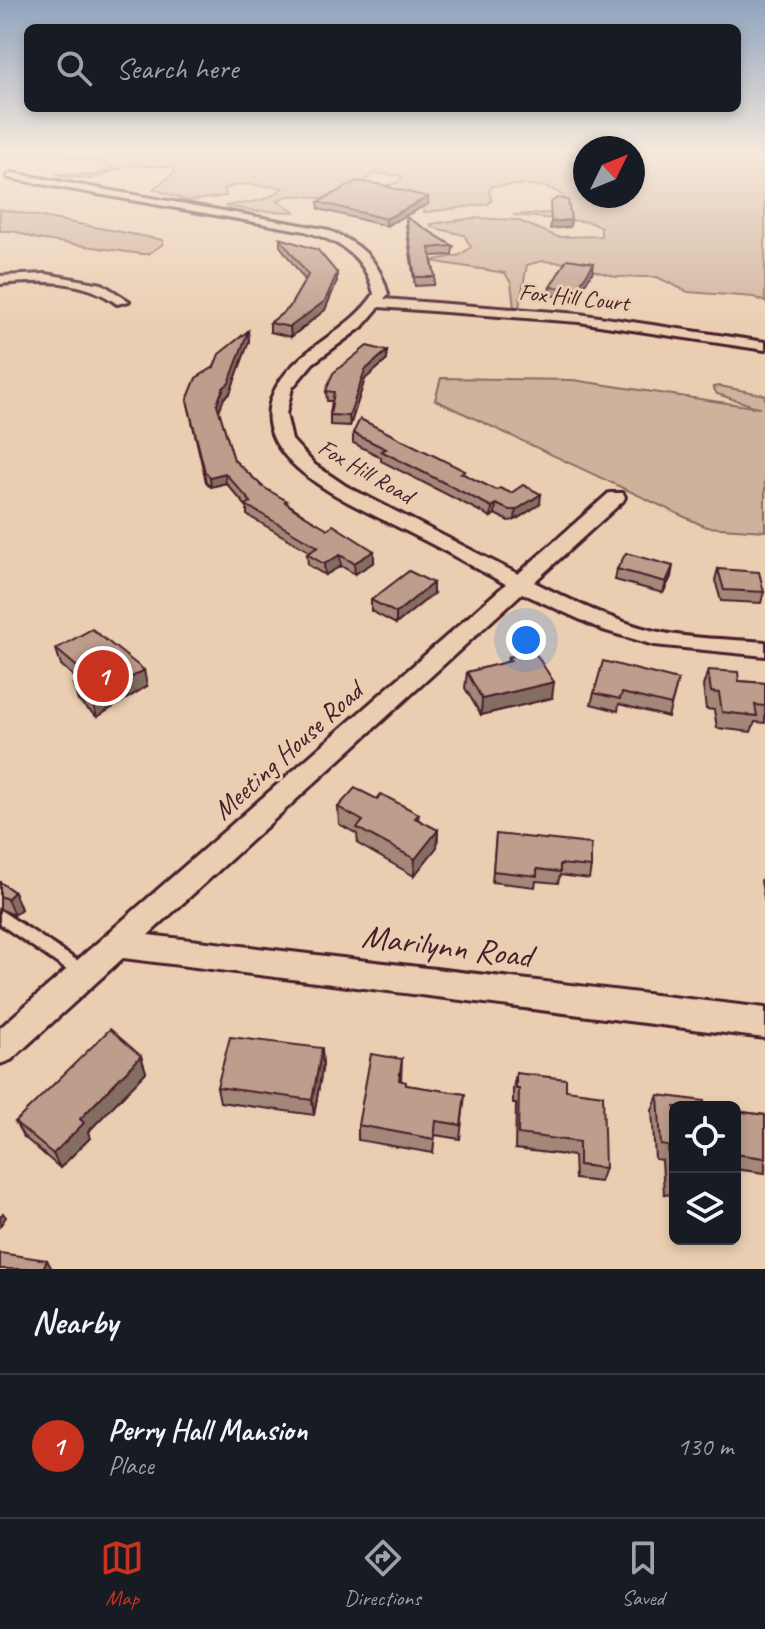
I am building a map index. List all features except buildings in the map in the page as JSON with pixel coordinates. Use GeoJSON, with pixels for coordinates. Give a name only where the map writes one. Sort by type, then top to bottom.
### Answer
{"type":"FeatureCollection","features":[{"type":"Feature","properties":{"kind":"street"},"geometry":{"type":"LineString","coordinates":[[219,211],[322,232],[357,250],[372,264],[381,294],[377,303]]}},
{"type":"Feature","properties":{"kind":"street"},"geometry":{"type":"LineString","coordinates":[[0,280],[63,280],[104,289],[122,301]]}},
{"type":"Feature","properties":{"kind":"street","name":"Fox Hill Court"},"geometry":{"type":"LineString","coordinates":[[377,303],[579,318],[765,346]]}},
{"type":"Feature","properties":{"kind":"street","name":"Fox Hill Road"},"geometry":{"type":"LineString","coordinates":[[377,303],[367,318],[318,354],[286,383],[277,407],[281,433],[295,457],[330,482],[518,583],[601,622],[680,642],[765,649]]}},
{"type":"Feature","properties":{"kind":"street","name":"Meeting House Road"},"geometry":{"type":"LineString","coordinates":[[0,1049],[616,497]]}},
{"type":"Feature","properties":{"kind":"street","name":"Marilynn Road"},"geometry":{"type":"LineString","coordinates":[[119,944],[765,1023]]}},
{"type":"Feature","properties":{"kind":"lane"},"geometry":{"type":"LineString","coordinates":[[0,916],[85,974]]}},
{"type":"Feature","properties":{"kind":"shaded area"},"geometry":{"type":"Polygon","coordinates":[[[0,211],[12,211],[163,240],[163,244],[148,254],[141,254],[0,231],[0,211]]]}},
{"type":"Feature","properties":{"kind":"shaded area"},"geometry":{"type":"Polygon","coordinates":[[[553,211],[765,211],[765,302],[754,297],[688,292],[657,277],[616,277],[568,263],[542,261],[527,265],[519,307],[514,307],[511,283],[505,273],[430,261],[460,255],[471,247],[464,235],[431,227],[431,224],[474,218],[517,220],[558,237],[601,236],[601,227],[589,222],[513,215],[553,211]]]}},
{"type":"Feature","properties":{"kind":"shaded area"},"geometry":{"type":"Polygon","coordinates":[[[441,378],[573,380],[760,408],[717,394],[713,387],[765,395],[765,531],[706,527],[435,400],[441,378]]]}},
{"type":"Feature","properties":{"kind":"place","name":"Perry Hall Mansion"},"geometry":{"type":"Point","coordinates":[103,676]}}]}
